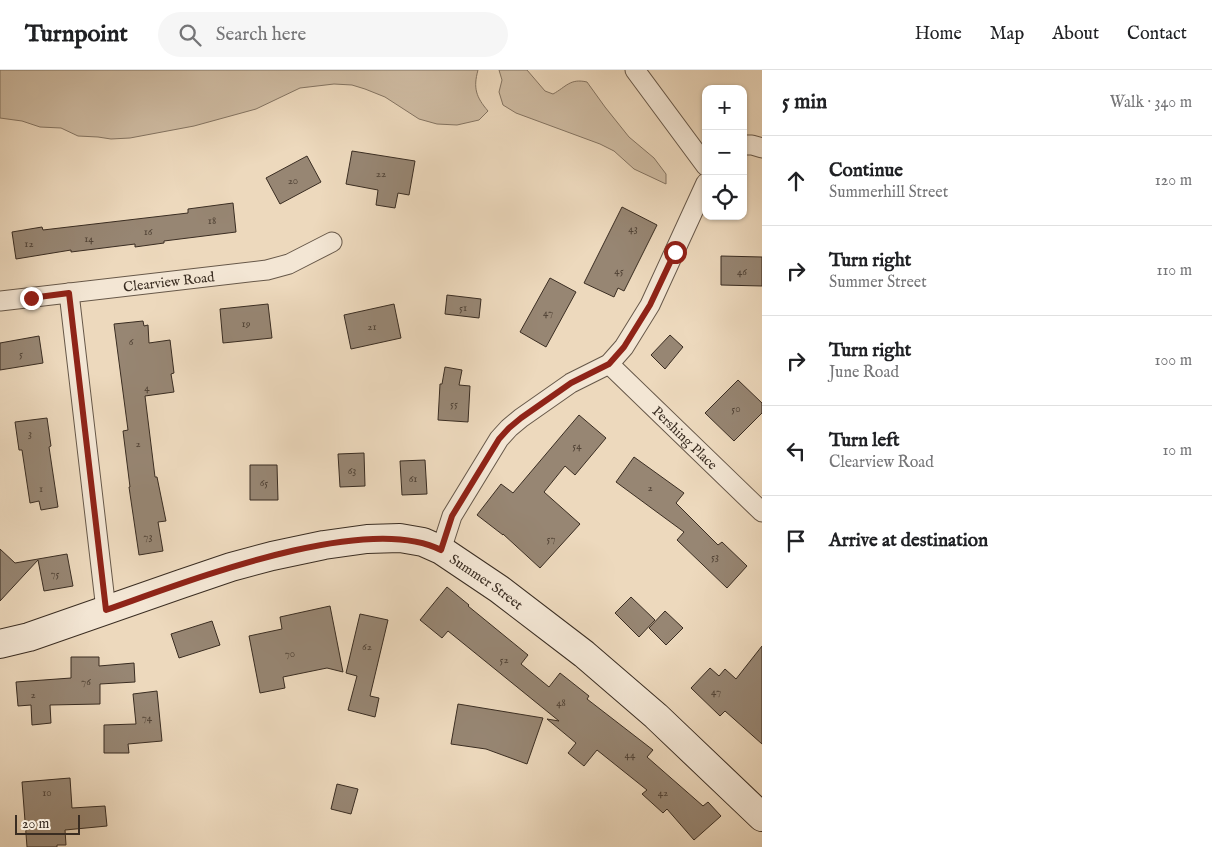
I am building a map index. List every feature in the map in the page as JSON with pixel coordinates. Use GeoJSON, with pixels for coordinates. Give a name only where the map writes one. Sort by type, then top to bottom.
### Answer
{"type":"FeatureCollection","features":[{"type":"Feature","properties":{"kind":"main road","name":"Summer Street"},"geometry":{"type":"LineString","coordinates":[[0,644],[29,638],[106,610],[272,556],[366,539],[400,538],[423,542],[441,550],[499,589],[584,654],[656,716],[762,817]]}},
{"type":"Feature","properties":{"kind":"street"},"geometry":{"type":"LineString","coordinates":[[635,70],[702,161]]}},
{"type":"Feature","properties":{"kind":"street"},"geometry":{"type":"LineString","coordinates":[[747,145],[752,144],[762,148]]}},
{"type":"Feature","properties":{"kind":"street"},"geometry":{"type":"LineString","coordinates":[[441,550],[452,516],[499,439],[509,428],[571,383],[609,364],[624,347],[650,305],[702,192]]}},
{"type":"Feature","properties":{"kind":"street","name":"Clearview Road"},"geometry":{"type":"LineString","coordinates":[[0,301],[268,270],[289,264],[332,242]]}},
{"type":"Feature","properties":{"kind":"street"},"geometry":{"type":"LineString","coordinates":[[69,293],[106,610]]}},
{"type":"Feature","properties":{"kind":"street","name":"Pershing Place"},"geometry":{"type":"LineString","coordinates":[[609,364],[762,512]]}},
{"type":"Feature","properties":{"kind":"shaded area"},"geometry":{"type":"Polygon","coordinates":[[[0,70],[478,70],[477,92],[488,111],[479,120],[457,125],[437,124],[419,119],[385,97],[365,89],[352,85],[334,84],[300,88],[256,109],[194,126],[130,138],[111,139],[78,136],[61,128],[40,127],[22,121],[0,118],[0,70]]]}},
{"type":"Feature","properties":{"kind":"shaded area"},"geometry":{"type":"Polygon","coordinates":[[[499,70],[527,70],[545,91],[553,94],[572,82],[587,82],[629,137],[654,158],[666,174],[666,184],[634,169],[614,151],[600,144],[516,113],[503,105],[499,92],[502,80],[499,70]]]}},
{"type":"Feature","properties":{"kind":"building"},"geometry":{"type":"Polygon","coordinates":[[[352,151],[415,161],[409,195],[398,193],[395,208],[376,205],[378,190],[346,184],[352,151]]]}},
{"type":"Feature","properties":{"kind":"building"},"geometry":{"type":"Polygon","coordinates":[[[307,156],[321,182],[280,204],[266,178],[307,156]]]}},
{"type":"Feature","properties":{"kind":"building"},"geometry":{"type":"Polygon","coordinates":[[[233,203],[236,232],[164,241],[164,243],[135,247],[135,244],[71,252],[71,250],[16,259],[12,232],[42,227],[43,230],[188,213],[188,209],[233,203]]]}},
{"type":"Feature","properties":{"kind":"building"},"geometry":{"type":"Polygon","coordinates":[[[622,207],[657,225],[624,291],[618,288],[614,297],[584,283],[622,207]]]}},
{"type":"Feature","properties":{"kind":"building"},"geometry":{"type":"Polygon","coordinates":[[[721,256],[762,257],[762,286],[721,285],[721,256]]]}},
{"type":"Feature","properties":{"kind":"building"},"geometry":{"type":"Polygon","coordinates":[[[550,278],[576,292],[546,347],[520,332],[550,278]]]}},
{"type":"Feature","properties":{"kind":"building"},"geometry":{"type":"Polygon","coordinates":[[[447,295],[481,299],[479,318],[445,314],[447,295]]]}},
{"type":"Feature","properties":{"kind":"building"},"geometry":{"type":"Polygon","coordinates":[[[268,304],[272,338],[223,343],[220,309],[268,304]]]}},
{"type":"Feature","properties":{"kind":"building"},"geometry":{"type":"Polygon","coordinates":[[[394,304],[401,338],[351,349],[344,315],[394,304]]]}},
{"type":"Feature","properties":{"kind":"building"},"geometry":{"type":"Polygon","coordinates":[[[143,321],[144,326],[148,325],[149,343],[170,340],[174,373],[171,374],[174,392],[145,396],[155,477],[157,477],[166,521],[158,522],[163,551],[139,555],[129,487],[123,431],[128,430],[114,324],[143,321]]]}},
{"type":"Feature","properties":{"kind":"building"},"geometry":{"type":"Polygon","coordinates":[[[670,335],[683,347],[665,369],[651,355],[670,335]]]}},
{"type":"Feature","properties":{"kind":"building"},"geometry":{"type":"Polygon","coordinates":[[[39,336],[43,363],[0,370],[0,343],[39,336]]]}},
{"type":"Feature","properties":{"kind":"building"},"geometry":{"type":"Polygon","coordinates":[[[445,367],[462,370],[459,385],[470,386],[468,422],[438,420],[440,384],[442,384],[445,367]]]}},
{"type":"Feature","properties":{"kind":"building"},"geometry":{"type":"Polygon","coordinates":[[[738,380],[762,403],[762,413],[734,441],[705,413],[738,380]]]}},
{"type":"Feature","properties":{"kind":"building"},"geometry":{"type":"Polygon","coordinates":[[[579,415],[606,438],[575,475],[565,466],[544,492],[580,524],[540,568],[503,534],[477,515],[501,484],[513,493],[579,415]]]}},
{"type":"Feature","properties":{"kind":"building"},"geometry":{"type":"Polygon","coordinates":[[[47,418],[51,446],[49,447],[58,507],[41,510],[39,501],[30,503],[22,450],[19,450],[15,422],[47,418]]]}},
{"type":"Feature","properties":{"kind":"building"},"geometry":{"type":"Polygon","coordinates":[[[364,453],[365,486],[340,487],[338,454],[364,453]]]}},
{"type":"Feature","properties":{"kind":"building"},"geometry":{"type":"Polygon","coordinates":[[[634,457],[684,493],[676,503],[718,545],[722,542],[747,566],[727,588],[677,540],[684,532],[616,482],[634,457]]]}},
{"type":"Feature","properties":{"kind":"building"},"geometry":{"type":"Polygon","coordinates":[[[425,460],[427,494],[402,495],[400,461],[425,460]]]}},
{"type":"Feature","properties":{"kind":"building"},"geometry":{"type":"Polygon","coordinates":[[[250,465],[277,465],[278,500],[250,500],[250,465]]]}},
{"type":"Feature","properties":{"kind":"building"},"geometry":{"type":"Polygon","coordinates":[[[0,549],[15,563],[67,554],[73,586],[44,591],[38,560],[0,601],[0,549]]]}},
{"type":"Feature","properties":{"kind":"building"},"geometry":{"type":"Polygon","coordinates":[[[447,587],[528,655],[521,664],[549,687],[560,673],[589,696],[587,699],[653,750],[647,757],[703,806],[708,802],[721,816],[694,840],[667,809],[663,813],[642,794],[647,790],[597,750],[584,766],[568,753],[576,743],[547,719],[559,721],[448,631],[442,638],[420,620],[447,587]]]}},
{"type":"Feature","properties":{"kind":"building"},"geometry":{"type":"Polygon","coordinates":[[[631,597],[655,620],[639,637],[615,613],[631,597]]]}},
{"type":"Feature","properties":{"kind":"building"},"geometry":{"type":"Polygon","coordinates":[[[330,606],[343,672],[327,668],[283,677],[285,688],[260,693],[249,636],[282,629],[280,617],[330,606]]]}},
{"type":"Feature","properties":{"kind":"building"},"geometry":{"type":"Polygon","coordinates":[[[665,611],[683,628],[666,645],[649,628],[665,611]]]}},
{"type":"Feature","properties":{"kind":"building"},"geometry":{"type":"Polygon","coordinates":[[[360,614],[388,620],[370,696],[379,698],[375,717],[348,710],[357,676],[346,673],[360,614]]]}},
{"type":"Feature","properties":{"kind":"building"},"geometry":{"type":"Polygon","coordinates":[[[212,621],[220,645],[179,658],[171,634],[212,621]]]}},
{"type":"Feature","properties":{"kind":"building"},"geometry":{"type":"Polygon","coordinates":[[[762,646],[762,744],[725,711],[720,716],[691,688],[710,668],[719,676],[725,669],[736,679],[762,646]]]}},
{"type":"Feature","properties":{"kind":"building"},"geometry":{"type":"Polygon","coordinates":[[[71,657],[99,657],[99,666],[134,663],[135,682],[100,684],[100,704],[50,705],[51,723],[32,725],[31,705],[18,706],[16,682],[71,678],[71,657]]]}},
{"type":"Feature","properties":{"kind":"building"},"geometry":{"type":"Polygon","coordinates":[[[157,691],[162,741],[128,744],[129,753],[104,753],[104,725],[136,724],[133,694],[157,691]]]}},
{"type":"Feature","properties":{"kind":"building"},"geometry":{"type":"Polygon","coordinates":[[[458,704],[543,718],[527,764],[486,749],[451,744],[458,704]]]}},
{"type":"Feature","properties":{"kind":"building"},"geometry":{"type":"Polygon","coordinates":[[[70,778],[72,808],[105,806],[107,826],[65,830],[66,845],[57,845],[57,847],[27,847],[22,782],[70,778]]]}},
{"type":"Feature","properties":{"kind":"building"},"geometry":{"type":"Polygon","coordinates":[[[337,784],[358,789],[351,814],[331,809],[337,784]]]}},
{"type":"Feature","properties":{"kind":"route"},"geometry":{"type":"LineString","coordinates":[[31,298],[69,293],[106,610],[231,568],[272,556],[324,545],[366,539],[400,538],[423,542],[441,550],[452,516],[499,439],[521,418],[571,383],[609,364],[637,328],[675,252]]}}]}
